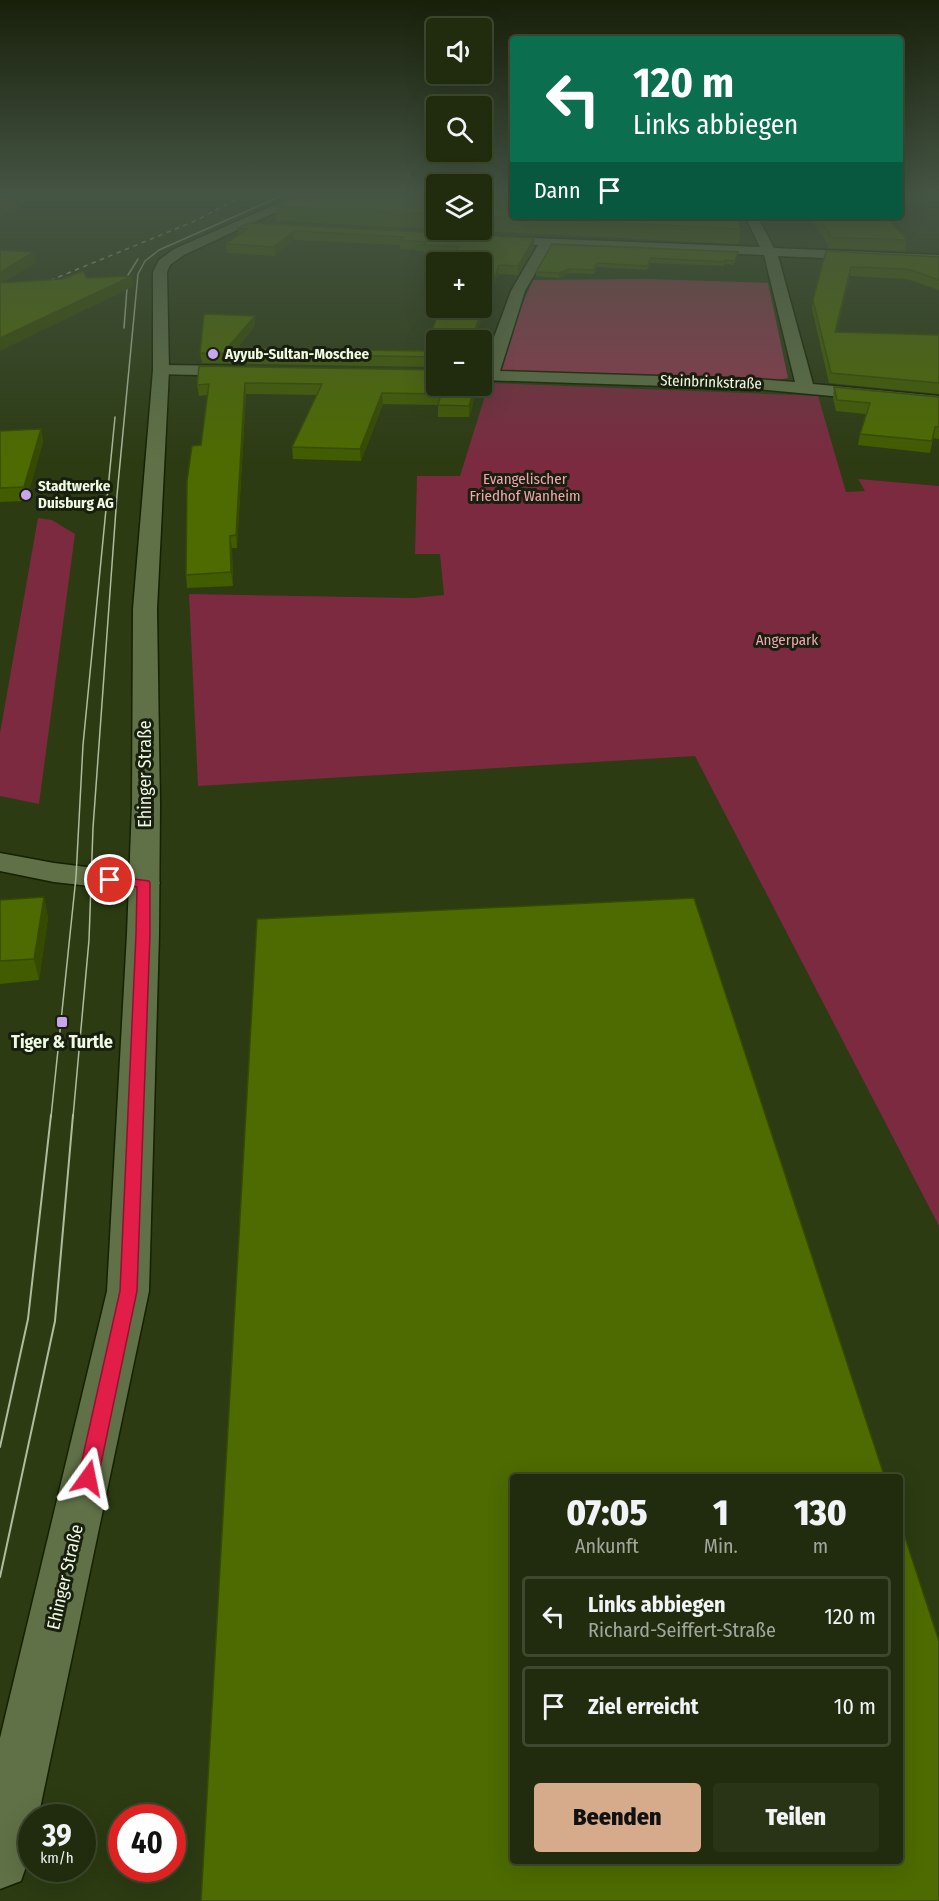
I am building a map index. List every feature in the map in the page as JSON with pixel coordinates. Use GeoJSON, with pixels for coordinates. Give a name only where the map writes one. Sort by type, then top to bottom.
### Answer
{"type":"FeatureCollection","features":[{"type":"Feature","properties":{"kind":"street","name":"Ehinger Straße"},"geometry":{"type":"LineString","coordinates":[[0,1860],[128,1291],[144,883],[145,609],[161,370],[160,285]]}},
{"type":"Feature","properties":{"kind":"street"},"geometry":{"type":"LineString","coordinates":[[492,359],[522,285]]}},
{"type":"Feature","properties":{"kind":"street"},"geometry":{"type":"LineString","coordinates":[[778,285],[805,388]]}},
{"type":"Feature","properties":{"kind":"street"},"geometry":{"type":"LineString","coordinates":[[161,370],[257,371]]}},
{"type":"Feature","properties":{"kind":"street","name":"Steinbrinkstraße"},"geometry":{"type":"LineString","coordinates":[[492,375],[756,384],[939,401]]}},
{"type":"Feature","properties":{"kind":"street"},"geometry":{"type":"LineString","coordinates":[[0,862],[53,874],[144,883]]}},
{"type":"Feature","properties":{"kind":"green space","name":"Angerpark"},"geometry":{"type":"Polygon","coordinates":[[[492,383],[818,396],[846,492],[865,491],[858,479],[939,486],[939,1226],[695,756],[198,786],[189,594],[414,598],[444,595],[440,554],[415,554],[417,476],[460,476],[485,396],[492,396],[492,383]]]}},
{"type":"Feature","properties":{"kind":"green space"},"geometry":{"type":"Polygon","coordinates":[[[38,518],[52,520],[75,534],[39,804],[0,796],[0,733],[38,518]]]}},
{"type":"Feature","properties":{"kind":"shaded area"},"geometry":{"type":"Polygon","coordinates":[[[531,285],[768,285],[788,378],[773,381],[500,371],[509,334],[531,285]]]}},
{"type":"Feature","properties":{"kind":"building"},"geometry":{"type":"Polygon","coordinates":[[[0,285],[113,285],[0,338],[0,285]]]}},
{"type":"Feature","properties":{"kind":"building"},"geometry":{"type":"Polygon","coordinates":[[[817,285],[847,285],[835,332],[939,335],[939,383],[831,373],[813,300],[817,285]]]}},
{"type":"Feature","properties":{"kind":"building"},"geometry":{"type":"Polygon","coordinates":[[[204,314],[255,316],[227,348],[425,351],[426,348],[426,357],[200,353],[204,314]]]}},
{"type":"Feature","properties":{"kind":"building"},"geometry":{"type":"Polygon","coordinates":[[[437,318],[479,318],[475,330],[432,330],[437,318]]]}},
{"type":"Feature","properties":{"kind":"building"},"geometry":{"type":"Polygon","coordinates":[[[199,366],[426,370],[426,394],[382,393],[360,449],[292,447],[322,384],[245,383],[236,535],[230,536],[231,572],[186,575],[187,481],[192,446],[201,445],[209,384],[197,385],[199,366]]]}},
{"type":"Feature","properties":{"kind":"building"},"geometry":{"type":"Polygon","coordinates":[[[834,387],[939,397],[939,427],[935,427],[932,441],[860,434],[870,403],[837,400],[834,387]]]}},
{"type":"Feature","properties":{"kind":"building"},"geometry":{"type":"Polygon","coordinates":[[[440,396],[472,396],[469,406],[438,405],[440,396]]]}},
{"type":"Feature","properties":{"kind":"building"},"geometry":{"type":"Polygon","coordinates":[[[41,429],[24,487],[0,488],[0,431],[41,429]]]}},
{"type":"Feature","properties":{"kind":"building"},"geometry":{"type":"Polygon","coordinates":[[[44,897],[34,959],[0,961],[0,900],[44,897]]]}},
{"type":"Feature","properties":{"kind":"building"},"geometry":{"type":"Polygon","coordinates":[[[694,898],[884,1474],[510,1474],[510,1864],[903,1864],[903,1531],[939,1641],[939,1901],[201,1901],[257,919],[694,898]]]}},
{"type":"Feature","properties":{"kind":"tram line"},"geometry":{"type":"LineString","coordinates":[[124,328],[127,285]]}},
{"type":"Feature","properties":{"kind":"tram line"},"geometry":{"type":"LineString","coordinates":[[73,1117],[89,940],[93,828],[117,495],[137,285]]}},
{"type":"Feature","properties":{"kind":"tram line"},"geometry":{"type":"LineString","coordinates":[[51,1117],[76,877],[83,745],[115,417]]}},
{"type":"Feature","properties":{"kind":"tram line"},"geometry":{"type":"LineString","coordinates":[[0,1447],[28,1319],[51,1115]]}},
{"type":"Feature","properties":{"kind":"tram line"},"geometry":{"type":"LineString","coordinates":[[0,1577],[55,1321],[73,1115]]}},
{"type":"Feature","properties":{"kind":"railway"},"geometry":{"type":"LineString","coordinates":[[0,301],[40,285]]}},
{"type":"Feature","properties":{"kind":"place","name":"Ayyub-Sultan-Moschee"},"geometry":{"type":"Point","coordinates":[213,354]}},
{"type":"Feature","properties":{"kind":"place","name":"Stadtwerke Duisburg AG"},"geometry":{"type":"Point","coordinates":[26,495]}},
{"type":"Feature","properties":{"kind":"place","name":"Tiger & Turtle"},"geometry":{"type":"Point","coordinates":[62,1022]}},
{"type":"Feature","properties":{"kind":"route"},"geometry":{"type":"LineString","coordinates":[[88,1478],[128,1291],[143,934],[144,883],[110,880]]}},
{"type":"Feature","properties":{"kind":"park label","name":"Evangelischer Friedhof Wanheim"},"geometry":{"type":"Point","coordinates":[525,488]}}]}
